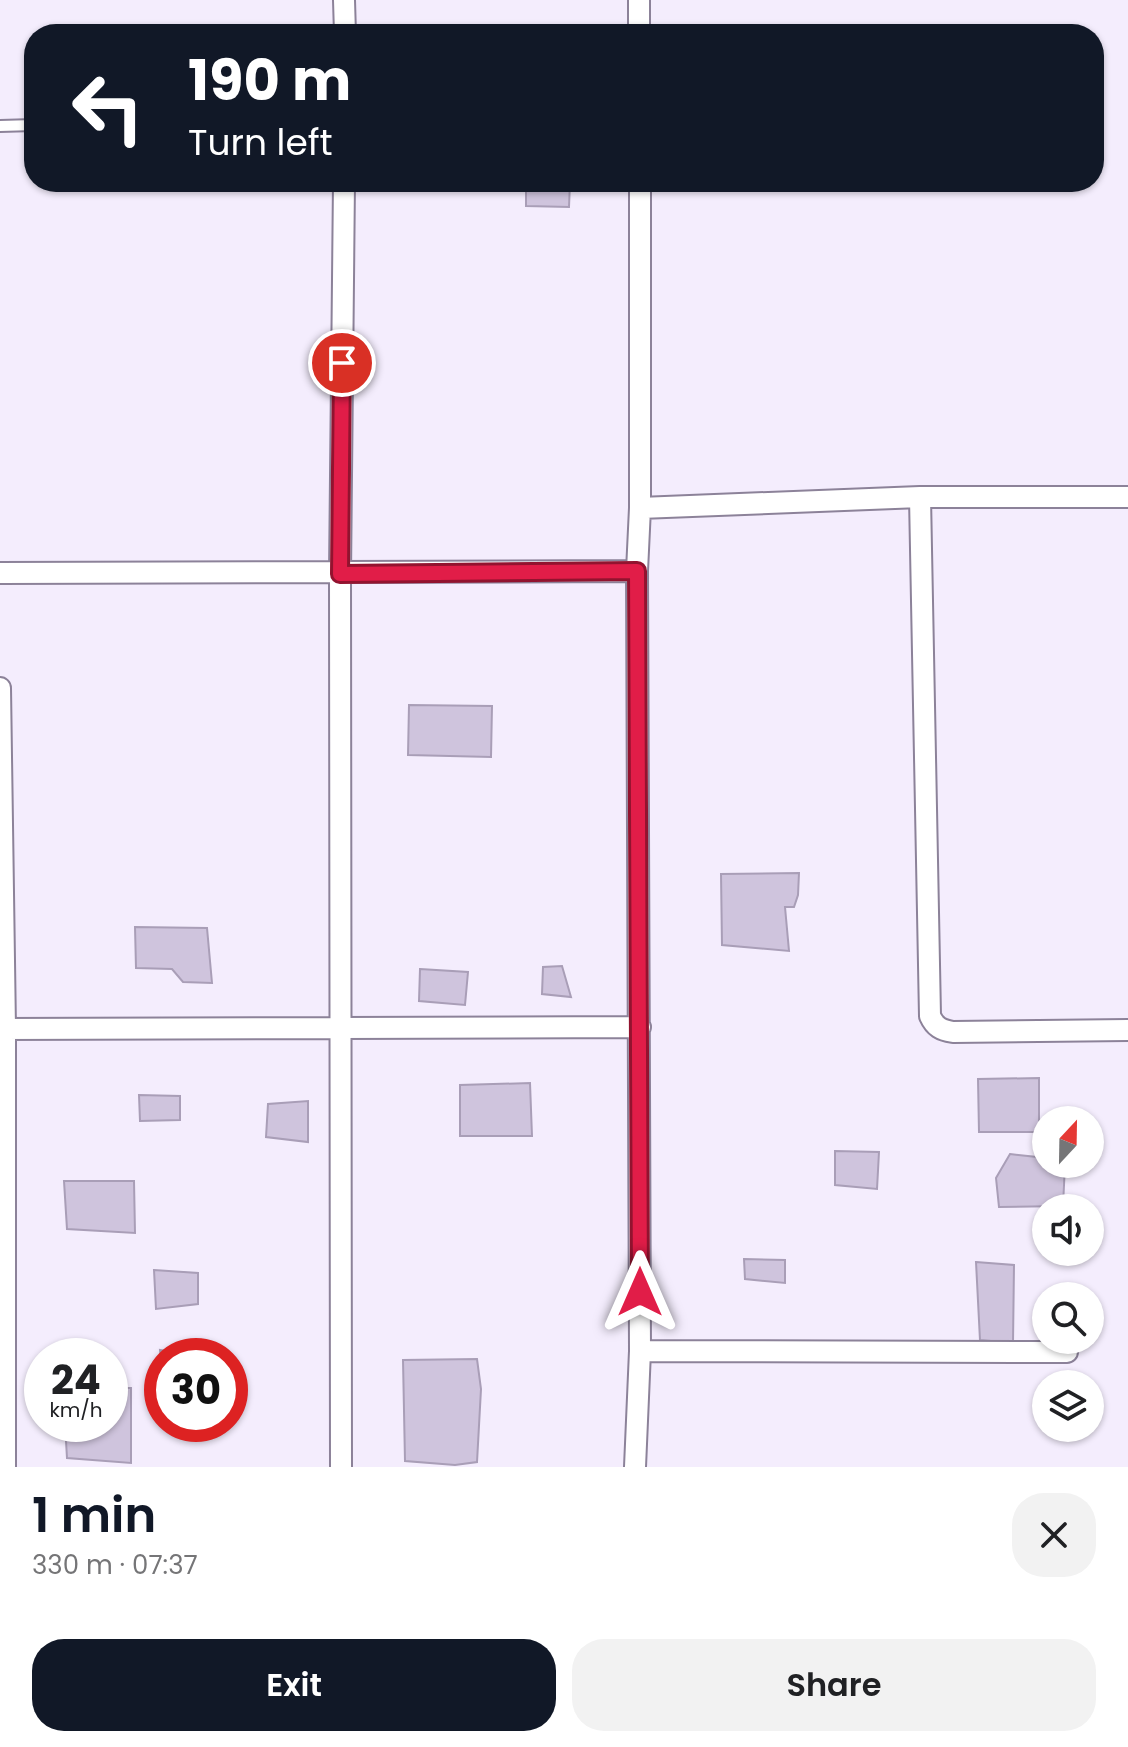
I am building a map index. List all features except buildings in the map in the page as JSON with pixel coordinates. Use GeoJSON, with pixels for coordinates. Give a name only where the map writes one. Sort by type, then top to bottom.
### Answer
{"type":"FeatureCollection","features":[{"type":"Feature","properties":{"kind":"street"},"geometry":{"type":"LineString","coordinates":[[344,0],[345,24]]}},
{"type":"Feature","properties":{"kind":"street"},"geometry":{"type":"LineString","coordinates":[[639,0],[639,24]]}},
{"type":"Feature","properties":{"kind":"street"},"geometry":{"type":"LineString","coordinates":[[341,1467],[343,1030],[340,574],[344,192]]}},
{"type":"Feature","properties":{"kind":"street"},"geometry":{"type":"LineString","coordinates":[[635,1467],[640,1351],[637,571],[640,508],[640,192]]}},
{"type":"Feature","properties":{"kind":"street"},"geometry":{"type":"LineString","coordinates":[[640,508],[920,497],[1128,497]]}},
{"type":"Feature","properties":{"kind":"street"},"geometry":{"type":"LineString","coordinates":[[920,497],[930,1016],[942,1030],[953,1032],[1128,1030]]}},
{"type":"Feature","properties":{"kind":"street"},"geometry":{"type":"LineString","coordinates":[[0,573],[637,571]]}},
{"type":"Feature","properties":{"kind":"street"},"geometry":{"type":"LineString","coordinates":[[0,688],[5,1467]]}},
{"type":"Feature","properties":{"kind":"street"},"geometry":{"type":"LineString","coordinates":[[2,1029],[640,1027]]}},
{"type":"Feature","properties":{"kind":"street"},"geometry":{"type":"LineString","coordinates":[[640,1351],[1032,1352]]}},
{"type":"Feature","properties":{"kind":"lane"},"geometry":{"type":"LineString","coordinates":[[0,126],[24,125]]}},
{"type":"Feature","properties":{"kind":"route"},"geometry":{"type":"LineString","coordinates":[[342,363],[340,574],[637,571],[640,1292]]}}]}
